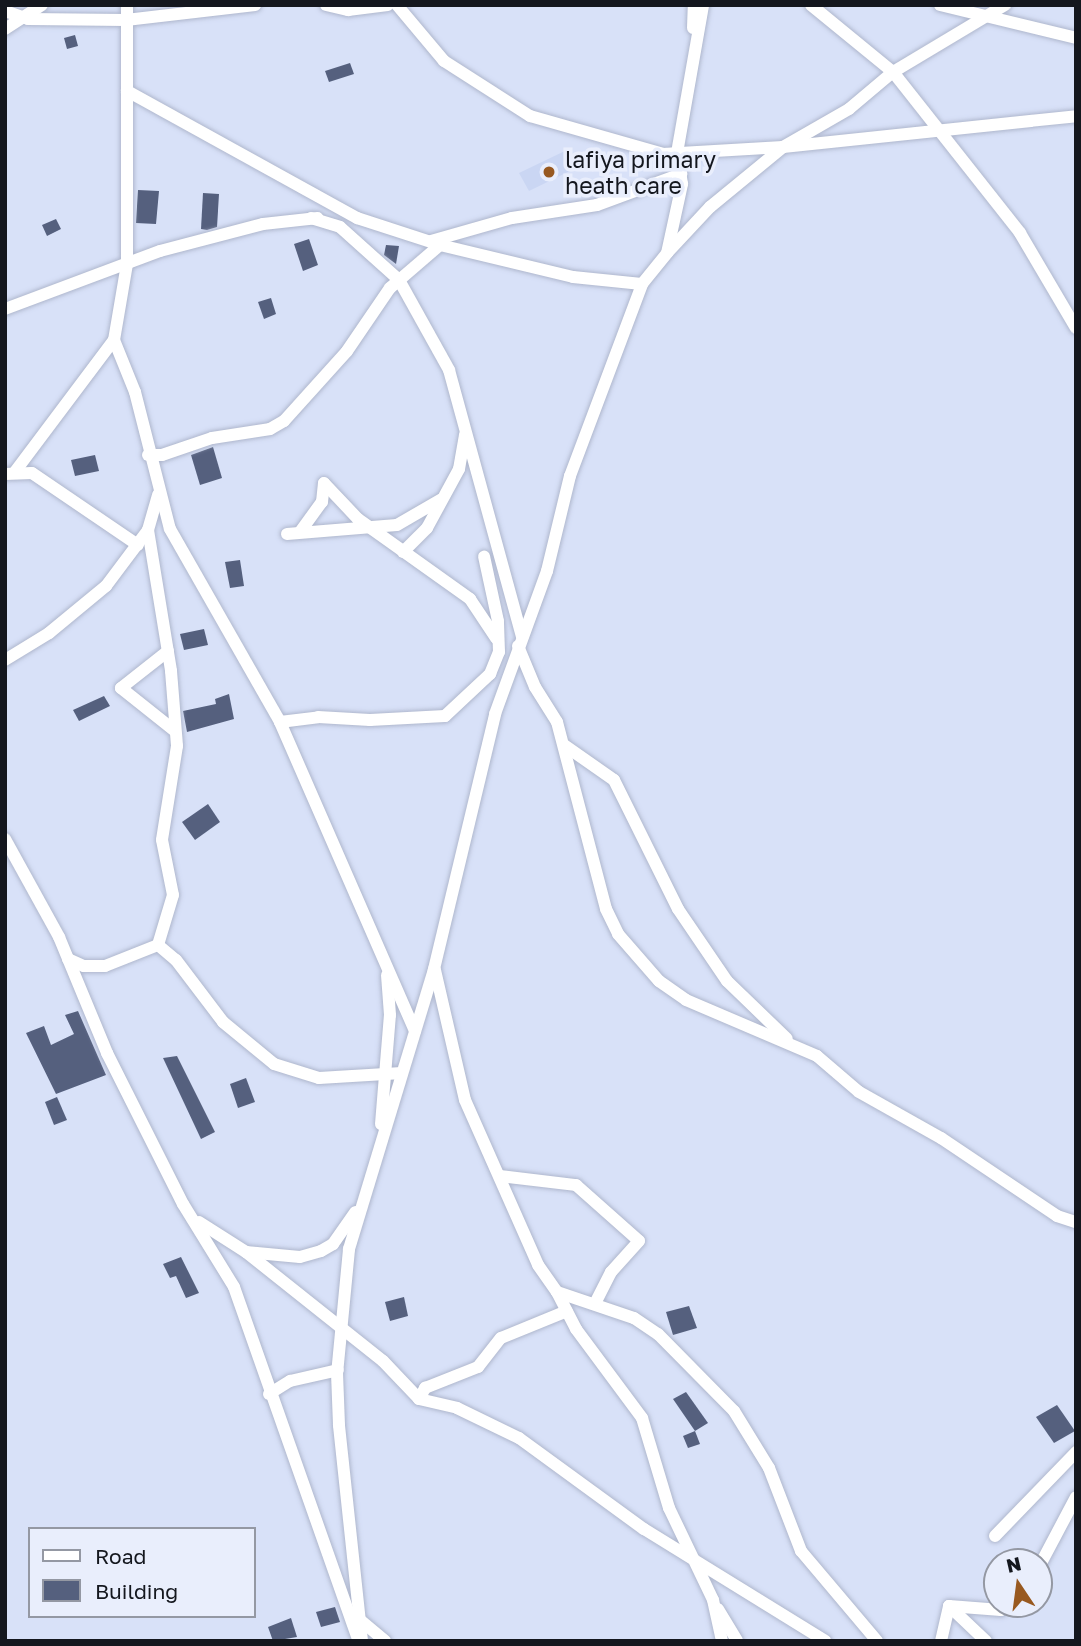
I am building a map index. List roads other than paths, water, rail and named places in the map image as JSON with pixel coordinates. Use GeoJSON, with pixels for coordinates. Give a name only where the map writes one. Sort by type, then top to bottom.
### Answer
{"type":"FeatureCollection","features":[{"type":"Feature","properties":{"kind":"street"},"geometry":{"type":"LineString","coordinates":[[5,29],[28,19],[42,5]]}},
{"type":"Feature","properties":{"kind":"street"},"geometry":{"type":"LineString","coordinates":[[10,473],[114,340],[127,264],[127,5]]}},
{"type":"Feature","properties":{"kind":"street"},"geometry":{"type":"LineString","coordinates":[[5,12],[28,19],[127,20],[255,5]]}},
{"type":"Feature","properties":{"kind":"street"},"geometry":{"type":"LineString","coordinates":[[326,5],[348,10],[388,5]]}},
{"type":"Feature","properties":{"kind":"street"},"geometry":{"type":"LineString","coordinates":[[397,5],[444,61],[530,116],[636,149],[677,153],[783,147],[1076,116]]}},
{"type":"Feature","properties":{"kind":"street"},"geometry":{"type":"LineString","coordinates":[[693,63],[694,5]]}},
{"type":"Feature","properties":{"kind":"street"},"geometry":{"type":"LineString","coordinates":[[667,253],[681,174],[677,153],[704,5]]}},
{"type":"Feature","properties":{"kind":"street"},"geometry":{"type":"LineString","coordinates":[[811,5],[893,72],[1020,233],[1076,328]]}},
{"type":"Feature","properties":{"kind":"street"},"geometry":{"type":"LineString","coordinates":[[940,5],[1076,38]]}},
{"type":"Feature","properties":{"kind":"street"},"geometry":{"type":"LineString","coordinates":[[360,1641],[339,1425],[338,1370],[349,1249],[380,1138],[434,969],[495,714],[547,571],[570,476],[642,284],[710,207],[783,147],[849,109],[893,72],[1005,5]]}},
{"type":"Feature","properties":{"kind":"street"},"geometry":{"type":"LineString","coordinates":[[127,91],[357,218],[435,243],[573,277],[642,284]]}},
{"type":"Feature","properties":{"kind":"street"},"geometry":{"type":"LineString","coordinates":[[148,455],[162,456],[212,438],[270,429],[284,421],[347,351],[366,318],[435,243],[512,218],[597,205],[681,174]]}},
{"type":"Feature","properties":{"kind":"street"},"geometry":{"type":"LineString","coordinates":[[5,309],[127,264],[236,230],[311,218],[357,218]]}},
{"type":"Feature","properties":{"kind":"street"},"geometry":{"type":"LineString","coordinates":[[311,218],[341,227],[379,267],[399,280],[449,370],[520,641],[563,743],[597,883],[618,934],[672,992],[817,1056],[859,1092],[941,1138],[1057,1216],[1076,1222]]}},
{"type":"Feature","properties":{"kind":"street"},"geometry":{"type":"LineString","coordinates":[[114,340],[135,392],[158,494],[193,574],[280,722],[415,1031]]}},
{"type":"Feature","properties":{"kind":"street"},"geometry":{"type":"LineString","coordinates":[[403,552],[427,528],[459,469],[466,431]]}},
{"type":"Feature","properties":{"kind":"street"},"geometry":{"type":"LineString","coordinates":[[10,473],[32,473],[138,545]]}},
{"type":"Feature","properties":{"kind":"street"},"geometry":{"type":"LineString","coordinates":[[300,532],[322,502],[324,483],[339,503],[369,527],[470,598],[493,630],[499,652]]}},
{"type":"Feature","properties":{"kind":"street"},"geometry":{"type":"LineString","coordinates":[[5,660],[86,604],[148,530],[158,494]]}},
{"type":"Feature","properties":{"kind":"street"},"geometry":{"type":"LineString","coordinates":[[287,534],[397,525],[440,500]]}},
{"type":"Feature","properties":{"kind":"street"},"geometry":{"type":"LineString","coordinates":[[148,530],[168,651],[176,762],[162,840],[173,895],[158,945]]}},
{"type":"Feature","properties":{"kind":"street"},"geometry":{"type":"LineString","coordinates":[[280,722],[318,716],[370,720],[445,716],[490,674],[499,652],[498,621],[484,556]]}},
{"type":"Feature","properties":{"kind":"street"},"geometry":{"type":"LineString","coordinates":[[168,651],[121,688],[175,731]]}},
{"type":"Feature","properties":{"kind":"street"},"geometry":{"type":"LineString","coordinates":[[563,743],[614,780],[678,909],[727,981],[793,1044]]}},
{"type":"Feature","properties":{"kind":"street"},"geometry":{"type":"LineString","coordinates":[[5,839],[68,959],[107,1053],[234,1287],[269,1394],[322,1528],[360,1641]]}},
{"type":"Feature","properties":{"kind":"street"},"geometry":{"type":"LineString","coordinates":[[68,959],[84,966],[105,966],[158,945]]}},
{"type":"Feature","properties":{"kind":"street"},"geometry":{"type":"LineString","coordinates":[[158,945],[176,960],[223,1023],[274,1064],[319,1078],[402,1073]]}},
{"type":"Feature","properties":{"kind":"street"},"geometry":{"type":"LineString","coordinates":[[380,1138],[390,1015],[381,951]]}},
{"type":"Feature","properties":{"kind":"street"},"geometry":{"type":"LineString","coordinates":[[434,969],[465,1100],[500,1176],[518,1225],[567,1311],[642,1418],[669,1508],[690,1559],[737,1641]]}},
{"type":"Feature","properties":{"kind":"street"},"geometry":{"type":"LineString","coordinates":[[500,1176],[576,1185],[639,1241],[611,1272],[595,1303]]}},
{"type":"Feature","properties":{"kind":"street"},"geometry":{"type":"LineString","coordinates":[[246,1252],[300,1257],[321,1251],[333,1244],[361,1202]]}},
{"type":"Feature","properties":{"kind":"street"},"geometry":{"type":"LineString","coordinates":[[195,1219],[246,1252],[342,1332],[383,1362],[419,1399],[457,1409],[519,1438],[690,1559],[825,1641]]}},
{"type":"Feature","properties":{"kind":"street"},"geometry":{"type":"LineString","coordinates":[[557,1292],[634,1318],[658,1334],[734,1411],[769,1468],[801,1551],[877,1641]]}},
{"type":"Feature","properties":{"kind":"street"},"geometry":{"type":"LineString","coordinates":[[419,1399],[425,1388],[478,1367],[501,1338],[567,1311]]}},
{"type":"Feature","properties":{"kind":"street"},"geometry":{"type":"LineString","coordinates":[[269,1394],[290,1381],[338,1370]]}},
{"type":"Feature","properties":{"kind":"street"},"geometry":{"type":"LineString","coordinates":[[995,1536],[1076,1452]]}},
{"type":"Feature","properties":{"kind":"street"},"geometry":{"type":"LineString","coordinates":[[1049,1548],[1076,1497]]}},
{"type":"Feature","properties":{"kind":"street"},"geometry":{"type":"LineString","coordinates":[[713,1600],[722,1641]]}},
{"type":"Feature","properties":{"kind":"street"},"geometry":{"type":"LineString","coordinates":[[949,1606],[983,1609]]}},
{"type":"Feature","properties":{"kind":"street"},"geometry":{"type":"LineString","coordinates":[[941,1641],[949,1606]]}},
{"type":"Feature","properties":{"kind":"street"},"geometry":{"type":"LineString","coordinates":[[949,1606],[986,1641]]}},
{"type":"Feature","properties":{"kind":"street"},"geometry":{"type":"LineString","coordinates":[[359,1619],[385,1641]]}},
{"type":"Feature","properties":{"kind":"place","name":"lafiya primary heath care"},"geometry":{"type":"Point","coordinates":[549,172]}}]}
